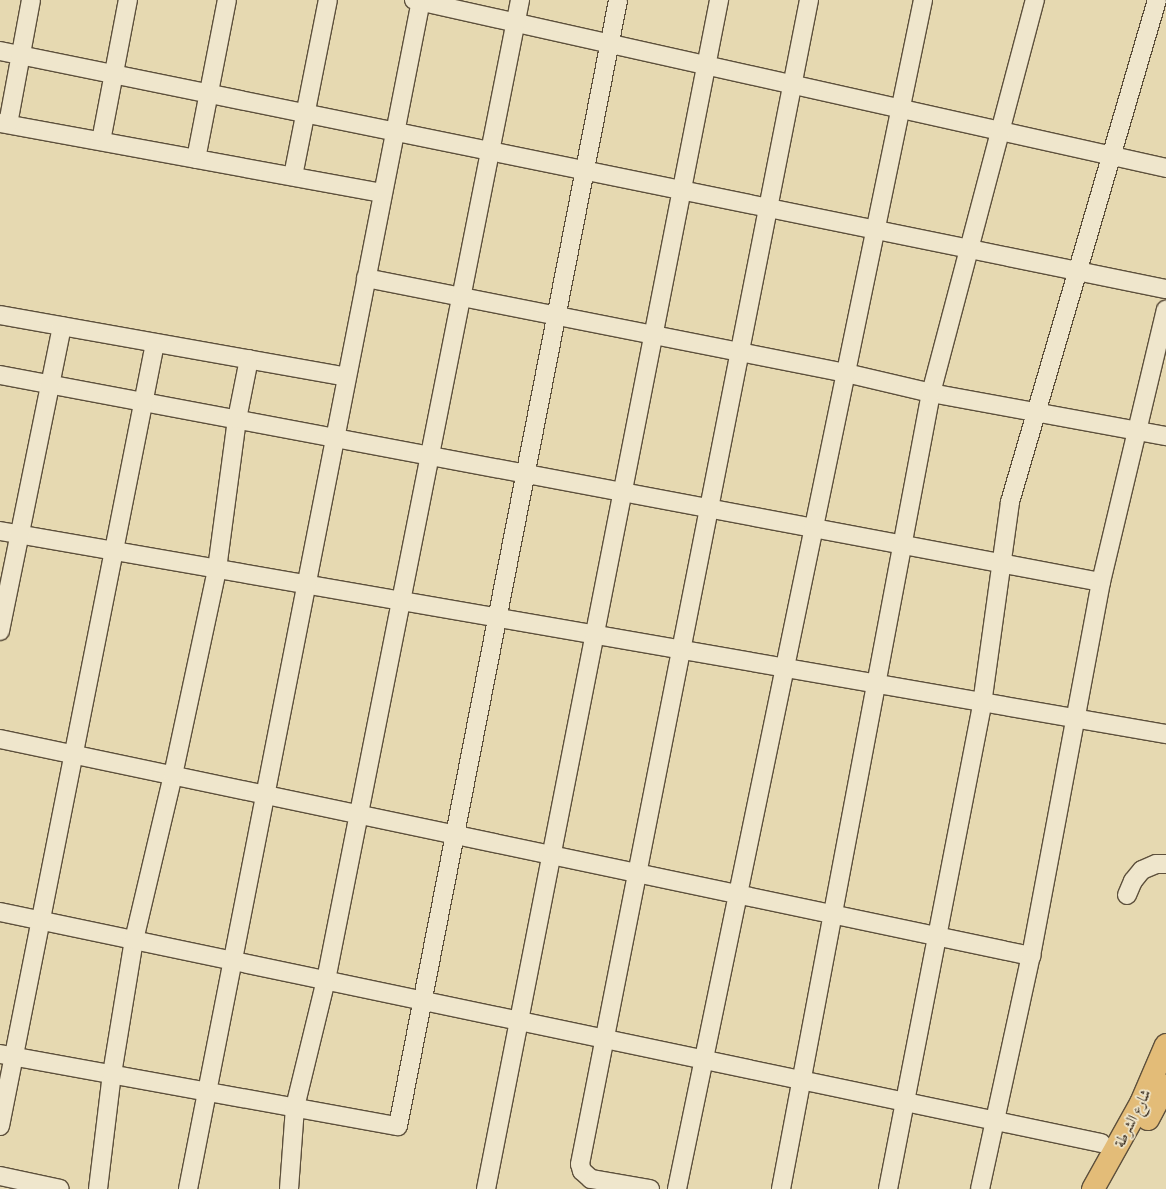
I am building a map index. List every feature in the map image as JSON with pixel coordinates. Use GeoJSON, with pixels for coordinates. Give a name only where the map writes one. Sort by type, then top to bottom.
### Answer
{"type":"FeatureCollection","features":[{"type":"Feature","properties":{"kind":"main road","name":"شارع الشرطة"},"geometry":{"type":"LineString","coordinates":[[1093,1189],[1140,1103],[1166,1045]]}},
{"type":"Feature","properties":{"kind":"main road","name":"شارع الشرطة"},"geometry":{"type":"LineString","coordinates":[[1107,1189],[1166,1085]]}},
{"type":"Feature","properties":{"kind":"street"},"geometry":{"type":"LineString","coordinates":[[31,0],[21,55],[4,124],[383,193]]}},
{"type":"Feature","properties":{"kind":"street"},"geometry":{"type":"LineString","coordinates":[[101,141],[128,0]]}},
{"type":"Feature","properties":{"kind":"street"},"geometry":{"type":"LineString","coordinates":[[196,158],[227,0]]}},
{"type":"Feature","properties":{"kind":"street"},"geometry":{"type":"LineString","coordinates":[[293,176],[328,0]]}},
{"type":"Feature","properties":{"kind":"street"},"geometry":{"type":"LineString","coordinates":[[188,1189],[395,132],[419,0],[609,44],[1166,168]]}},
{"type":"Feature","properties":{"kind":"street"},"geometry":{"type":"LineString","coordinates":[[290,1189],[295,1108],[326,980],[520,0]]}},
{"type":"Feature","properties":{"kind":"street"},"geometry":{"type":"LineString","coordinates":[[6,1055],[398,1126],[618,0]]}},
{"type":"Feature","properties":{"kind":"street"},"geometry":{"type":"LineString","coordinates":[[486,1189],[550,855],[719,0]]}},
{"type":"Feature","properties":{"kind":"street"},"geometry":{"type":"LineString","coordinates":[[650,1189],[591,1179],[582,1171],[580,1164],[809,0]]}},
{"type":"Feature","properties":{"kind":"street"},"geometry":{"type":"LineString","coordinates":[[677,1189],[923,0]]}},
{"type":"Feature","properties":{"kind":"street"},"geometry":{"type":"LineString","coordinates":[[781,1189],[931,393],[1035,0]]}},
{"type":"Feature","properties":{"kind":"street"},"geometry":{"type":"LineString","coordinates":[[888,1189],[982,704],[1000,563],[1010,502],[1157,0]]}},
{"type":"Feature","properties":{"kind":"street"},"geometry":{"type":"LineString","coordinates":[[0,51],[1166,289]]}},
{"type":"Feature","properties":{"kind":"street"},"geometry":{"type":"LineString","coordinates":[[366,278],[846,373],[931,393],[1037,411],[1166,436]]}},
{"type":"Feature","properties":{"kind":"street"},"geometry":{"type":"LineString","coordinates":[[980,1189],[997,1122],[1031,956],[1101,582],[1136,430],[1166,310]]}},
{"type":"Feature","properties":{"kind":"street"},"geometry":{"type":"LineString","coordinates":[[0,315],[347,377]]}},
{"type":"Feature","properties":{"kind":"street"},"geometry":{"type":"LineString","coordinates":[[0,631],[62,326]]}},
{"type":"Feature","properties":{"kind":"street"},"geometry":{"type":"LineString","coordinates":[[0,1126],[6,1055],[41,920],[155,343]]}},
{"type":"Feature","properties":{"kind":"street"},"geometry":{"type":"LineString","coordinates":[[98,1189],[112,1074],[134,940],[173,775],[217,569],[237,419],[249,359]]}},
{"type":"Feature","properties":{"kind":"street"},"geometry":{"type":"LineString","coordinates":[[0,375],[1101,582]]}},
{"type":"Feature","properties":{"kind":"street"},"geometry":{"type":"LineString","coordinates":[[0,531],[982,704],[1166,734]]}},
{"type":"Feature","properties":{"kind":"street"},"geometry":{"type":"LineString","coordinates":[[0,738],[1031,956]]}},
{"type":"Feature","properties":{"kind":"street"},"geometry":{"type":"LineString","coordinates":[[1127,895],[1133,881],[1142,870],[1156,864],[1166,864]]}},
{"type":"Feature","properties":{"kind":"street"},"geometry":{"type":"LineString","coordinates":[[0,912],[1101,1143]]}},
{"type":"Feature","properties":{"kind":"street"},"geometry":{"type":"LineString","coordinates":[[0,1176],[60,1189]]}}]}
